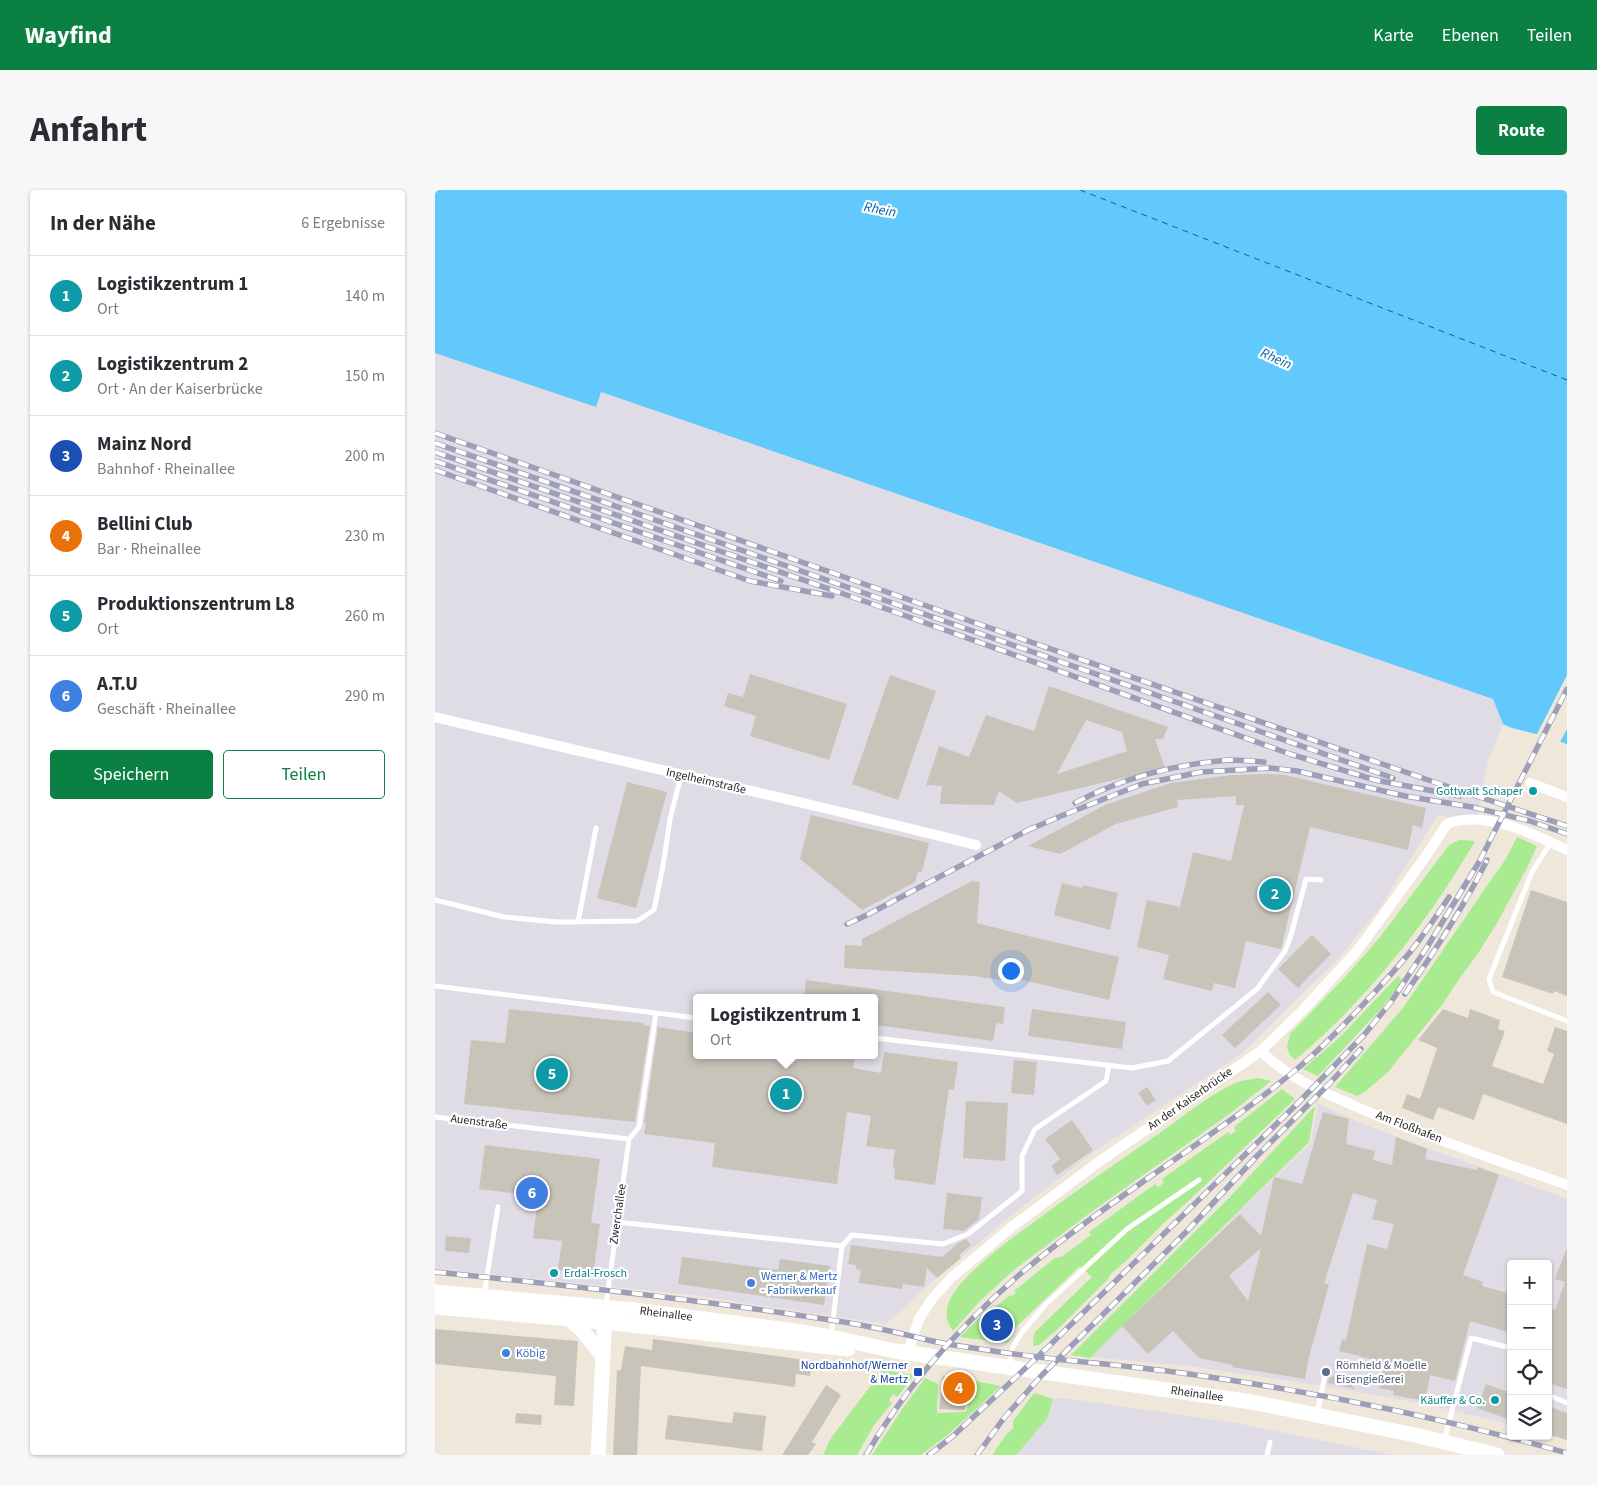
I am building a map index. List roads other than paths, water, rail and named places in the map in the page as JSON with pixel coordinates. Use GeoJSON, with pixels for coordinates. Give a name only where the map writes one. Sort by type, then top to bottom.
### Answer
{"type":"FeatureCollection","features":[{"type":"Feature","properties":{"kind":"main road","name":"Rheinallee"},"geometry":{"type":"LineString","coordinates":[[435,1292],[484,1295],[838,1348],[901,1352]]}},
{"type":"Feature","properties":{"kind":"main road","name":"Rheinallee"},"geometry":{"type":"LineString","coordinates":[[435,1307],[569,1319],[605,1314],[831,1337],[901,1352],[1252,1402],[1497,1455]]}},
{"type":"Feature","properties":{"kind":"main road","name":"Zwerchallee"},"geometry":{"type":"LineString","coordinates":[[598,1455],[605,1314]]}},
{"type":"Feature","properties":{"kind":"main road"},"geometry":{"type":"LineString","coordinates":[[569,1319],[582,1330],[603,1357]]}},
{"type":"Feature","properties":{"kind":"street","name":"Ingelheimstraße"},"geometry":{"type":"LineString","coordinates":[[435,717],[681,776],[831,809],[976,845]]}},
{"type":"Feature","properties":{"kind":"street"},"geometry":{"type":"LineString","coordinates":[[1530,783],[1567,797]]}},
{"type":"Feature","properties":{"kind":"street","name":"An der Kaiserbrücke"},"geometry":{"type":"LineString","coordinates":[[901,1352],[919,1319],[951,1278],[1013,1226],[1100,1162],[1261,1051],[1302,1011],[1356,952],[1425,856],[1443,827],[1452,822],[1470,819],[1493,822],[1525,830],[1551,842]]}},
{"type":"Feature","properties":{"kind":"street"},"geometry":{"type":"LineString","coordinates":[[1551,842],[1567,850]]}},
{"type":"Feature","properties":{"kind":"street","name":"Am Floßhafen"},"geometry":{"type":"LineString","coordinates":[[1261,1051],[1277,1066],[1306,1085],[1401,1126],[1567,1185]]}},
{"type":"Feature","properties":{"kind":"lane"},"geometry":{"type":"LineString","coordinates":[[435,900],[504,917],[557,922],[637,921],[654,910],[670,819],[681,776]]}},
{"type":"Feature","properties":{"kind":"lane"},"geometry":{"type":"LineString","coordinates":[[578,922],[596,828]]}},
{"type":"Feature","properties":{"kind":"lane"},"geometry":{"type":"LineString","coordinates":[[1551,842],[1532,872],[1489,979],[1493,992],[1567,1021]]}},
{"type":"Feature","properties":{"kind":"lane"},"geometry":{"type":"LineString","coordinates":[[878,1038],[1132,1068],[1168,1061],[1257,989],[1285,951],[1305,879],[1321,880]]}},
{"type":"Feature","properties":{"kind":"lane"},"geometry":{"type":"LineString","coordinates":[[435,986],[693,1018]]}},
{"type":"Feature","properties":{"kind":"lane","name":"Zwerchallee"},"geometry":{"type":"LineString","coordinates":[[605,1314],[629,1139],[639,1127],[656,1013]]}},
{"type":"Feature","properties":{"kind":"lane"},"geometry":{"type":"LineString","coordinates":[[831,1337],[842,1246],[852,1235],[943,1244],[968,1234],[1022,1191],[1022,1156],[1035,1129],[1106,1081],[1109,1066]]}},
{"type":"Feature","properties":{"kind":"lane","name":"Auenstraße"},"geometry":{"type":"LineString","coordinates":[[435,1116],[523,1128],[629,1139]]}},
{"type":"Feature","properties":{"kind":"lane"},"geometry":{"type":"LineString","coordinates":[[1009,1367],[1011,1353],[1022,1332],[1046,1304],[1127,1229],[1199,1180]]}},
{"type":"Feature","properties":{"kind":"lane"},"geometry":{"type":"LineString","coordinates":[[484,1295],[498,1207]]}},
{"type":"Feature","properties":{"kind":"lane"},"geometry":{"type":"LineString","coordinates":[[617,1222],[842,1246]]}},
{"type":"Feature","properties":{"kind":"lane"},"geometry":{"type":"LineString","coordinates":[[1444,1442],[1471,1338],[1507,1347]]}},
{"type":"Feature","properties":{"kind":"lane"},"geometry":{"type":"LineString","coordinates":[[1317,1415],[1325,1375]]}},
{"type":"Feature","properties":{"kind":"lane"},"geometry":{"type":"LineString","coordinates":[[1550,1395],[1567,1403]]}},
{"type":"Feature","properties":{"kind":"lane"},"geometry":{"type":"LineString","coordinates":[[1267,1455],[1270,1442]]}},
{"type":"Feature","properties":{"kind":"water","name":"Rhein"},"geometry":{"type":"Polygon","coordinates":[[[435,190],[1567,190],[1567,744],[1503,724],[1493,699],[601,392],[596,407],[435,353],[435,190]]]}},
{"type":"Feature","properties":{"kind":"railway"},"geometry":{"type":"LineString","coordinates":[[435,433],[904,598],[1437,783],[1567,826]]}},
{"type":"Feature","properties":{"kind":"railway"},"geometry":{"type":"LineString","coordinates":[[435,443],[1393,778]]}},
{"type":"Feature","properties":{"kind":"railway"},"geometry":{"type":"LineString","coordinates":[[435,452],[881,607],[1290,754],[1375,780],[1460,796]]}},
{"type":"Feature","properties":{"kind":"railway"},"geometry":{"type":"LineString","coordinates":[[435,461],[781,581]]}},
{"type":"Feature","properties":{"kind":"railway"},"geometry":{"type":"LineString","coordinates":[[435,470],[750,581],[832,596]]}},
{"type":"Feature","properties":{"kind":"railway"},"geometry":{"type":"LineString","coordinates":[[929,1455],[953,1436],[1047,1348],[1300,1101],[1364,1035],[1391,1002],[1479,862],[1567,689]]}},
{"type":"Feature","properties":{"kind":"railway"},"geometry":{"type":"LineString","coordinates":[[1075,803],[1131,779],[1170,769],[1229,760],[1264,762]]}},
{"type":"Feature","properties":{"kind":"railway"},"geometry":{"type":"LineString","coordinates":[[1026,831],[1142,784],[1201,772],[1270,768],[1297,771],[1405,796],[1472,807],[1530,821],[1567,834]]}},
{"type":"Feature","properties":{"kind":"railway"},"geometry":{"type":"LineString","coordinates":[[847,924],[1032,828]]}},
{"type":"Feature","properties":{"kind":"railway"},"geometry":{"type":"LineString","coordinates":[[1405,994],[1449,928],[1487,860]]}},
{"type":"Feature","properties":{"kind":"railway"},"geometry":{"type":"LineString","coordinates":[[866,1455],[916,1381],[975,1315],[1019,1275],[1087,1221],[1229,1121],[1308,1060],[1345,1024],[1398,966],[1449,897]]}},
{"type":"Feature","properties":{"kind":"railway"},"geometry":{"type":"LineString","coordinates":[[977,1455],[1004,1418],[1042,1375],[1186,1232],[1361,1049]]}},
{"type":"Feature","properties":{"kind":"railway"},"geometry":{"type":"LineString","coordinates":[[435,1272],[727,1305],[851,1323],[957,1346],[1237,1381],[1426,1417],[1567,1453]]}},
{"type":"Feature","properties":{"kind":"place","name":"Gottwalt Schaper"},"geometry":{"type":"Point","coordinates":[1533,791]}},
{"type":"Feature","properties":{"kind":"place","name":"Logistikzentrum 2"},"geometry":{"type":"Point","coordinates":[1275,894]}},
{"type":"Feature","properties":{"kind":"place","name":"Produktionszentrum L8"},"geometry":{"type":"Point","coordinates":[552,1074]}},
{"type":"Feature","properties":{"kind":"place","name":"Logistikzentrum 1"},"geometry":{"type":"Point","coordinates":[786,1094]}},
{"type":"Feature","properties":{"kind":"place","name":"A.T.U"},"geometry":{"type":"Point","coordinates":[532,1193]}},
{"type":"Feature","properties":{"kind":"place","name":"Erdal-Frosch"},"geometry":{"type":"Point","coordinates":[554,1273]}},
{"type":"Feature","properties":{"kind":"place","name":"Werner & Mertz - Fabrikverkauf"},"geometry":{"type":"Point","coordinates":[751,1283]}},
{"type":"Feature","properties":{"kind":"place","name":"Mainz Nord"},"geometry":{"type":"Point","coordinates":[997,1325]}},
{"type":"Feature","properties":{"kind":"place","name":"Köbig"},"geometry":{"type":"Point","coordinates":[506,1353]}},
{"type":"Feature","properties":{"kind":"place","name":"Nordbahnhof/Werner & Mertz"},"geometry":{"type":"Point","coordinates":[918,1372]}},
{"type":"Feature","properties":{"kind":"place","name":"Römheld & Moelle Eisengießerei"},"geometry":{"type":"Point","coordinates":[1326,1372]}},
{"type":"Feature","properties":{"kind":"place","name":"Bellini Club"},"geometry":{"type":"Point","coordinates":[959,1388]}},
{"type":"Feature","properties":{"kind":"place","name":"Käuffer & Co."},"geometry":{"type":"Point","coordinates":[1495,1400]}}]}
